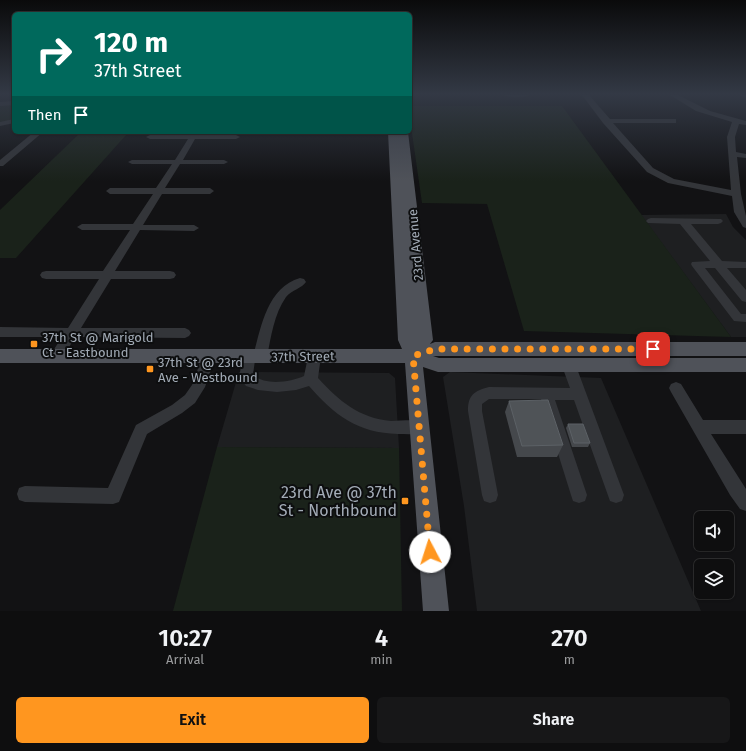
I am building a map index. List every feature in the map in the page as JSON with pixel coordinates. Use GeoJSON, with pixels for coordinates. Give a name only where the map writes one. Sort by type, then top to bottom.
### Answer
{"type":"FeatureCollection","features":[{"type":"Feature","properties":{"kind":"main road","name":"23rd Avenue"},"geometry":{"type":"LineString","coordinates":[[393,134],[407,340],[413,356],[436,611]]}},
{"type":"Feature","properties":{"kind":"main road","name":"23rd Avenue"},"geometry":{"type":"LineString","coordinates":[[403,134],[424,340],[413,356]]}},
{"type":"Feature","properties":{"kind":"main road","name":"37th Street"},"geometry":{"type":"LineString","coordinates":[[0,356],[413,356],[435,349],[746,349]]}},
{"type":"Feature","properties":{"kind":"main road"},"geometry":{"type":"LineString","coordinates":[[722,349],[740,365]]}},
{"type":"Feature","properties":{"kind":"main road","name":"37th Street"},"geometry":{"type":"LineString","coordinates":[[413,356],[438,365],[740,365]]}},
{"type":"Feature","properties":{"kind":"street"},"geometry":{"type":"LineString","coordinates":[[608,124],[642,163],[659,175],[671,181],[736,194]]}},
{"type":"Feature","properties":{"kind":"street"},"geometry":{"type":"LineString","coordinates":[[735,124],[731,137],[736,194],[739,212],[746,225]]}},
{"type":"Feature","properties":{"kind":"street"},"geometry":{"type":"LineString","coordinates":[[0,164],[37,134]]}},
{"type":"Feature","properties":{"kind":"street"},"geometry":{"type":"LineString","coordinates":[[56,357],[194,135]]}},
{"type":"Feature","properties":{"kind":"street"},"geometry":{"type":"LineString","coordinates":[[150,137],[194,135],[236,137]]}},
{"type":"Feature","properties":{"kind":"street"},"geometry":{"type":"LineString","coordinates":[[732,154],[746,156]]}},
{"type":"Feature","properties":{"kind":"street"},"geometry":{"type":"LineString","coordinates":[[132,162],[224,162]]}},
{"type":"Feature","properties":{"kind":"street"},"geometry":{"type":"LineString","coordinates":[[110,191],[210,191]]}},
{"type":"Feature","properties":{"kind":"street"},"geometry":{"type":"LineString","coordinates":[[651,221],[718,221]]}},
{"type":"Feature","properties":{"kind":"street"},"geometry":{"type":"LineString","coordinates":[[683,221],[746,298]]}},
{"type":"Feature","properties":{"kind":"street"},"geometry":{"type":"LineString","coordinates":[[82,227],[194,228]]}},
{"type":"Feature","properties":{"kind":"street"},"geometry":{"type":"LineString","coordinates":[[746,265],[696,264],[738,318],[746,318]]}},
{"type":"Feature","properties":{"kind":"street"},"geometry":{"type":"LineString","coordinates":[[46,275],[170,275]]}},
{"type":"Feature","properties":{"kind":"street"},"geometry":{"type":"LineString","coordinates":[[300,282],[293,284],[282,292],[246,377],[249,382],[258,386],[301,384],[311,379]]}},
{"type":"Feature","properties":{"kind":"street"},"geometry":{"type":"LineString","coordinates":[[0,332],[185,333]]}},
{"type":"Feature","properties":{"kind":"street"},"geometry":{"type":"LineString","coordinates":[[25,494],[113,496],[141,430],[177,409],[190,398],[198,387],[209,356]]}},
{"type":"Feature","properties":{"kind":"street"},"geometry":{"type":"LineString","coordinates":[[311,379],[314,356]]}},
{"type":"Feature","properties":{"kind":"street"},"geometry":{"type":"LineString","coordinates":[[569,366],[616,495]]}},
{"type":"Feature","properties":{"kind":"street"},"geometry":{"type":"LineString","coordinates":[[311,379],[324,393],[361,421],[391,428],[420,427]]}},
{"type":"Feature","properties":{"kind":"street"},"geometry":{"type":"LineString","coordinates":[[676,388],[746,504]]}},
{"type":"Feature","properties":{"kind":"street"},"geometry":{"type":"LineString","coordinates":[[490,495],[475,411],[475,402],[482,395],[488,393],[579,394]]}},
{"type":"Feature","properties":{"kind":"street"},"geometry":{"type":"LineString","coordinates":[[546,394],[579,495]]}},
{"type":"Feature","properties":{"kind":"street"},"geometry":{"type":"LineString","coordinates":[[699,427],[746,427]]}},
{"type":"Feature","properties":{"kind":"shaded area"},"geometry":{"type":"Polygon","coordinates":[[[412,124],[575,124],[731,337],[524,331],[487,204],[422,203],[412,124]]]}},
{"type":"Feature","properties":{"kind":"shaded area"},"geometry":{"type":"Polygon","coordinates":[[[79,134],[127,134],[16,258],[0,258],[0,210],[79,134]]]}},
{"type":"Feature","properties":{"kind":"shaded area"},"geometry":{"type":"Polygon","coordinates":[[[726,214],[733,227],[746,240],[746,337],[731,337],[641,215],[726,214]]]}},
{"type":"Feature","properties":{"kind":"shaded area"},"geometry":{"type":"Polygon","coordinates":[[[239,372],[389,373],[395,378],[399,448],[217,447],[239,372]]]}},
{"type":"Feature","properties":{"kind":"shaded area"},"geometry":{"type":"Polygon","coordinates":[[[450,372],[601,378],[694,595],[694,599],[696,599],[701,611],[477,611],[464,506],[443,377],[450,372]]]}},
{"type":"Feature","properties":{"kind":"shaded area"},"geometry":{"type":"Polygon","coordinates":[[[217,447],[399,448],[402,611],[173,611],[217,447]]]}},
{"type":"Feature","properties":{"kind":"building"},"geometry":{"type":"Polygon","coordinates":[[[548,400],[563,445],[522,446],[509,401],[548,400]]]}},
{"type":"Feature","properties":{"kind":"building"},"geometry":{"type":"Polygon","coordinates":[[[568,424],[583,424],[590,443],[574,443],[568,424]]]}},
{"type":"Feature","properties":{"kind":"place","name":"37th St @ Marigold Ct - Eastbound"},"geometry":{"type":"Point","coordinates":[34,344]}},
{"type":"Feature","properties":{"kind":"place","name":"37th St @ 23rd Ave - Westbound"},"geometry":{"type":"Point","coordinates":[150,369]}},
{"type":"Feature","properties":{"kind":"place","name":"23rd Ave @ 37th St - Northbound"},"geometry":{"type":"Point","coordinates":[405,501]}},
{"type":"Feature","properties":{"kind":"route"},"geometry":{"type":"LineString","coordinates":[[430,552],[413,356],[435,349],[653,349]]}}]}
